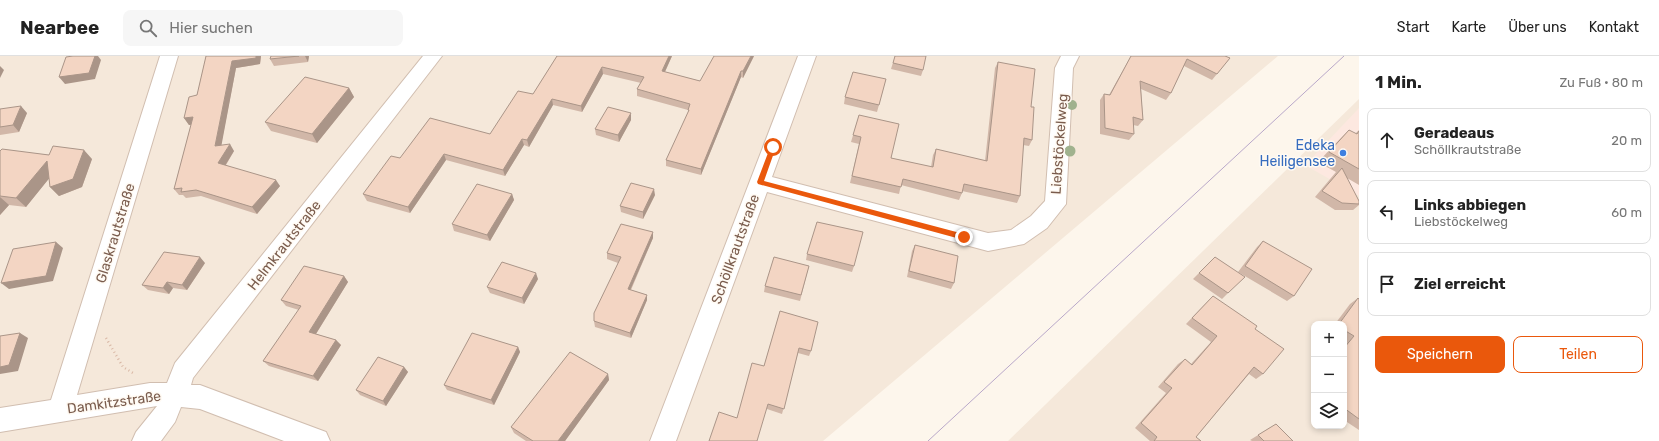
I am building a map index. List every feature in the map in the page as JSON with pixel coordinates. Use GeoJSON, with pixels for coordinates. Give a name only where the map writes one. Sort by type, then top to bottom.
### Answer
{"type":"FeatureCollection","features":[{"type":"Feature","properties":{"kind":"street","name":"Glaskrautstraße"},"geometry":{"type":"LineString","coordinates":[[60,410],[169,56]]}},
{"type":"Feature","properties":{"kind":"street","name":"Helmkrautstraße"},"geometry":{"type":"LineString","coordinates":[[145,441],[166,414],[168,394],[184,371],[433,56]]}},
{"type":"Feature","properties":{"kind":"street","name":"Schöllkrautstraße"},"geometry":{"type":"LineString","coordinates":[[663,441],[807,56]]}},
{"type":"Feature","properties":{"kind":"street","name":"Liebstöckelweg"},"geometry":{"type":"LineString","coordinates":[[760,182],[988,242],[1016,238],[1039,222],[1055,204],[1064,68],[1070,56]]}},
{"type":"Feature","properties":{"kind":"street","name":"Damkitzstraße"},"geometry":{"type":"LineString","coordinates":[[0,420],[168,394],[200,397],[317,441]]}},
{"type":"Feature","properties":{"kind":"path"},"geometry":{"type":"LineString","coordinates":[[91,311],[123,367],[168,394]]}},
{"type":"Feature","properties":{"kind":"shaded area"},"geometry":{"type":"Polygon","coordinates":[[[0,56],[1278,56],[823,441],[0,441],[0,56]]]}},
{"type":"Feature","properties":{"kind":"shaded area"},"geometry":{"type":"Polygon","coordinates":[[[1359,99],[1359,441],[1008,441],[1359,99]]]}},
{"type":"Feature","properties":{"kind":"shaded area"},"geometry":{"type":"Polygon","coordinates":[[[1359,108],[1359,196],[1305,165],[1359,108]]]}},
{"type":"Feature","properties":{"kind":"building"},"geometry":{"type":"Polygon","coordinates":[[[95,56],[89,73],[59,77],[66,57],[95,56]]]}},
{"type":"Feature","properties":{"kind":"building"},"geometry":{"type":"Polygon","coordinates":[[[206,56],[256,56],[256,58],[232,61],[215,146],[230,144],[218,163],[276,180],[252,207],[196,190],[181,192],[182,188],[174,189],[193,117],[184,118],[189,97],[197,95],[206,56]]]}},
{"type":"Feature","properties":{"kind":"building"},"geometry":{"type":"Polygon","coordinates":[[[271,56],[299,56],[270,59],[271,56]]]}},
{"type":"Feature","properties":{"kind":"building"},"geometry":{"type":"Polygon","coordinates":[[[557,56],[669,56],[662,71],[700,81],[714,56],[751,56],[743,71],[741,71],[701,169],[666,160],[689,110],[690,104],[637,89],[644,77],[602,67],[581,106],[552,99],[527,140],[522,139],[503,170],[444,154],[408,207],[363,194],[391,156],[400,158],[430,118],[490,134],[518,91],[533,94],[557,56]]]}},
{"type":"Feature","properties":{"kind":"building"},"geometry":{"type":"Polygon","coordinates":[[[895,56],[926,56],[923,70],[893,63],[895,56]]]}},
{"type":"Feature","properties":{"kind":"building"},"geometry":{"type":"Polygon","coordinates":[[[1131,56],[1225,56],[1230,58],[1217,74],[1187,59],[1171,93],[1140,81],[1143,120],[1133,117],[1134,134],[1105,128],[1104,94],[1110,95],[1131,56]]]}},
{"type":"Feature","properties":{"kind":"building"},"geometry":{"type":"Polygon","coordinates":[[[998,62],[1035,69],[1031,107],[1034,107],[1032,140],[1024,138],[1020,196],[964,184],[962,193],[903,179],[901,187],[852,176],[861,137],[853,135],[859,115],[899,124],[891,158],[933,167],[936,149],[987,161],[998,62]]]}},
{"type":"Feature","properties":{"kind":"building"},"geometry":{"type":"Polygon","coordinates":[[[853,72],[886,79],[879,105],[845,97],[853,72]]]}},
{"type":"Feature","properties":{"kind":"building"},"geometry":{"type":"Polygon","coordinates":[[[305,77],[349,88],[312,134],[265,122],[305,77]]]}},
{"type":"Feature","properties":{"kind":"building"},"geometry":{"type":"Polygon","coordinates":[[[21,106],[13,125],[0,127],[0,109],[21,106]]]}},
{"type":"Feature","properties":{"kind":"building"},"geometry":{"type":"Polygon","coordinates":[[[608,107],[631,113],[618,135],[595,129],[608,107]]]}},
{"type":"Feature","properties":{"kind":"building"},"geometry":{"type":"Polygon","coordinates":[[[1349,130],[1357,134],[1359,131],[1359,169],[1329,152],[1349,130]]]}},
{"type":"Feature","properties":{"kind":"building"},"geometry":{"type":"Polygon","coordinates":[[[53,146],[84,150],[73,179],[50,187],[47,161],[16,198],[0,196],[0,151],[2,149],[49,155],[53,146]]]}},
{"type":"Feature","properties":{"kind":"building"},"geometry":{"type":"Polygon","coordinates":[[[1342,168],[1359,201],[1359,204],[1342,203],[1322,191],[1342,168]]]}},
{"type":"Feature","properties":{"kind":"building"},"geometry":{"type":"Polygon","coordinates":[[[631,183],[654,189],[643,212],[620,206],[631,183]]]}},
{"type":"Feature","properties":{"kind":"building"},"geometry":{"type":"Polygon","coordinates":[[[477,184],[512,194],[487,235],[452,224],[477,184]]]}},
{"type":"Feature","properties":{"kind":"building"},"geometry":{"type":"Polygon","coordinates":[[[817,222],[863,232],[854,266],[807,254],[817,222]]]}},
{"type":"Feature","properties":{"kind":"building"},"geometry":{"type":"Polygon","coordinates":[[[621,224],[653,232],[628,289],[647,295],[630,333],[594,321],[594,313],[621,257],[607,253],[621,224]]]}},
{"type":"Feature","properties":{"kind":"building"},"geometry":{"type":"Polygon","coordinates":[[[1263,241],[1312,269],[1294,296],[1245,266],[1263,241]]]}},
{"type":"Feature","properties":{"kind":"building"},"geometry":{"type":"Polygon","coordinates":[[[56,242],[46,276],[1,283],[13,249],[56,242]]]}},
{"type":"Feature","properties":{"kind":"building"},"geometry":{"type":"Polygon","coordinates":[[[915,245],[958,256],[954,283],[909,271],[915,245]]]}},
{"type":"Feature","properties":{"kind":"building"},"geometry":{"type":"Polygon","coordinates":[[[164,252],[200,257],[182,285],[167,282],[163,288],[142,285],[164,252]]]}},
{"type":"Feature","properties":{"kind":"building"},"geometry":{"type":"Polygon","coordinates":[[[774,257],[809,266],[801,295],[765,286],[774,257]]]}},
{"type":"Feature","properties":{"kind":"building"},"geometry":{"type":"Polygon","coordinates":[[[1215,257],[1245,277],[1228,293],[1199,273],[1215,257]]]}},
{"type":"Feature","properties":{"kind":"building"},"geometry":{"type":"Polygon","coordinates":[[[502,262],[536,273],[522,298],[487,287],[502,262]]]}},
{"type":"Feature","properties":{"kind":"building"},"geometry":{"type":"Polygon","coordinates":[[[304,266],[344,276],[309,332],[336,340],[313,376],[263,361],[301,306],[281,300],[304,266]]]}},
{"type":"Feature","properties":{"kind":"building"},"geometry":{"type":"Polygon","coordinates":[[[1213,296],[1257,326],[1255,329],[1284,349],[1263,374],[1254,367],[1196,437],[1201,441],[1154,441],[1157,437],[1141,423],[1172,388],[1164,382],[1185,359],[1192,365],[1217,336],[1192,318],[1213,296]]]}},
{"type":"Feature","properties":{"kind":"building"},"geometry":{"type":"Polygon","coordinates":[[[1358,298],[1359,419],[1347,410],[1347,344],[1354,336],[1347,332],[1347,321],[1341,321],[1358,298]]]}},
{"type":"Feature","properties":{"kind":"building"},"geometry":{"type":"Polygon","coordinates":[[[780,311],[818,322],[811,351],[799,348],[784,409],[768,404],[757,441],[709,441],[719,412],[737,418],[752,363],[764,366],[780,311]]]}},
{"type":"Feature","properties":{"kind":"building"},"geometry":{"type":"Polygon","coordinates":[[[20,333],[9,365],[0,367],[0,336],[20,333]]]}},
{"type":"Feature","properties":{"kind":"building"},"geometry":{"type":"Polygon","coordinates":[[[472,333],[518,347],[491,400],[444,385],[472,333]]]}},
{"type":"Feature","properties":{"kind":"building"},"geometry":{"type":"Polygon","coordinates":[[[570,352],[608,374],[558,441],[533,441],[511,427],[570,352]]]}},
{"type":"Feature","properties":{"kind":"building"},"geometry":{"type":"Polygon","coordinates":[[[378,357],[404,367],[383,401],[356,390],[378,357]]]}},
{"type":"Feature","properties":{"kind":"building"},"geometry":{"type":"Polygon","coordinates":[[[1276,424],[1293,441],[1264,441],[1258,435],[1276,424]]]}},
{"type":"Feature","properties":{"kind":"tram line"},"geometry":{"type":"LineString","coordinates":[[928,441],[1344,56]]}},
{"type":"Feature","properties":{"kind":"place","name":"Edeka Heiligensee"},"geometry":{"type":"Point","coordinates":[1343,153]}},
{"type":"Feature","properties":{"kind":"route"},"geometry":{"type":"LineString","coordinates":[[773,147],[760,182],[964,237]]}}]}
